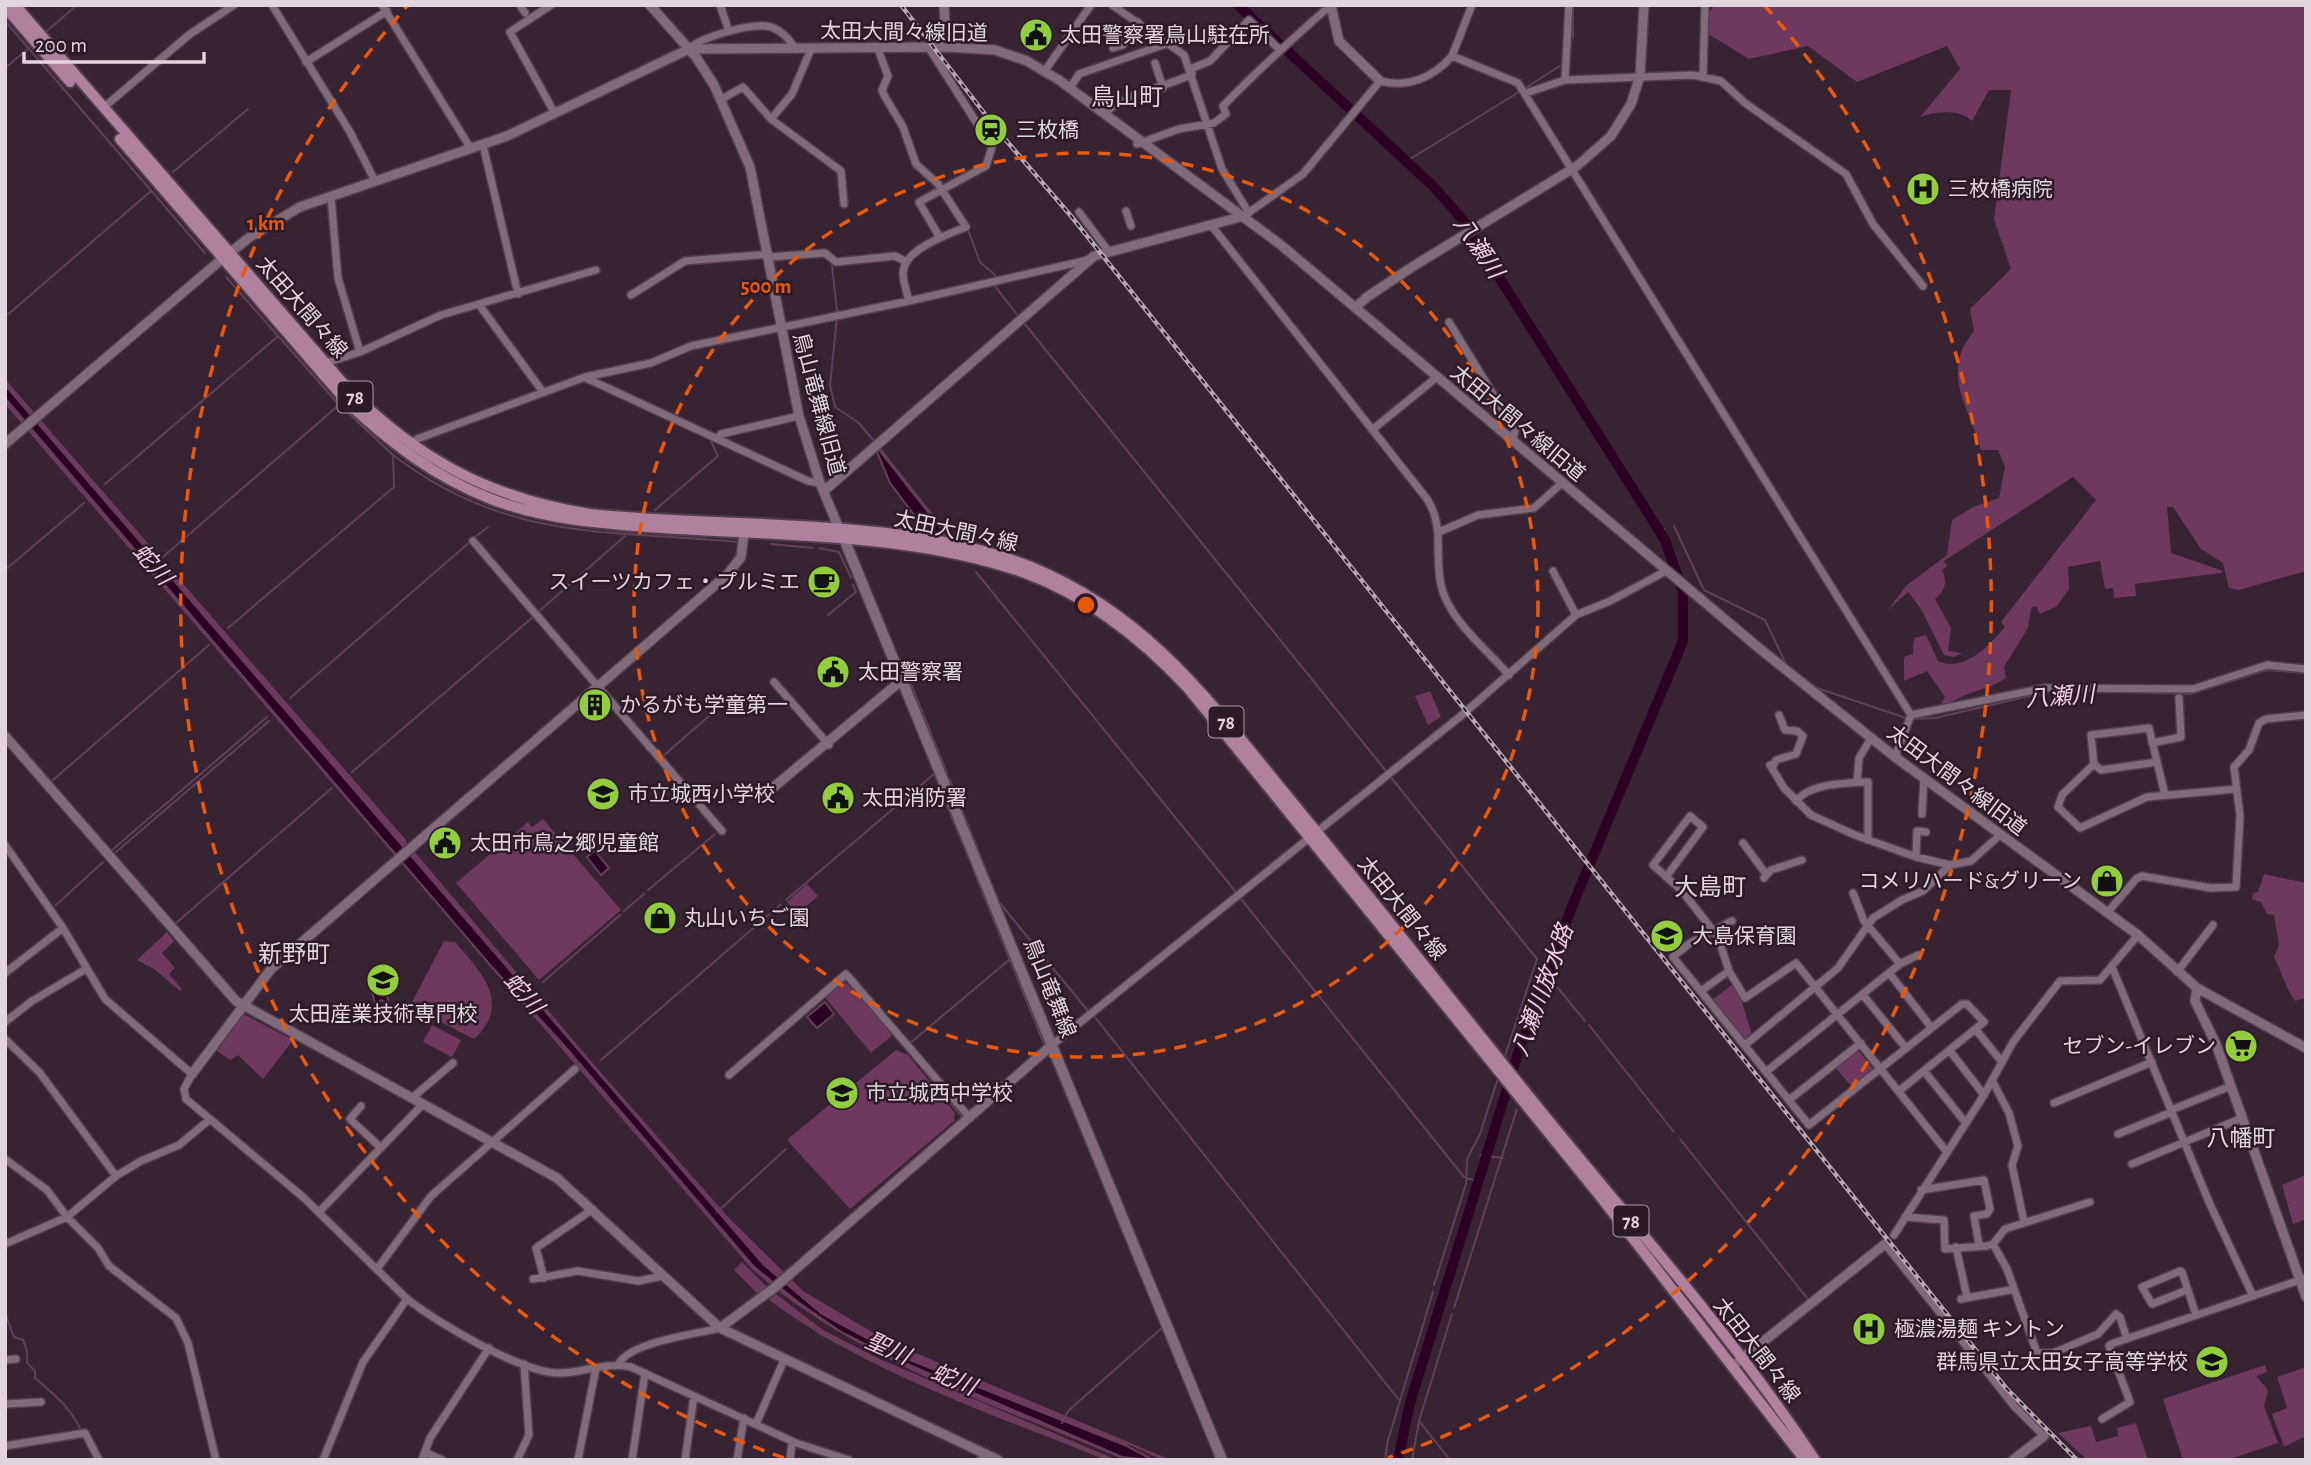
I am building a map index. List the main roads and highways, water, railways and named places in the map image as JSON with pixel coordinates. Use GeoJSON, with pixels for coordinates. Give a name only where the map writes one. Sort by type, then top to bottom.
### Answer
{"type":"FeatureCollection","features":[{"type":"Feature","properties":{"kind":"main road","name":"太田大間々線"},"geometry":{"type":"LineString","coordinates":[[15,5],[363,416],[413,458],[446,479],[492,499],[553,516],[591,522],[744,534],[890,535],[992,554],[1068,584],[1111,610],[1159,647],[1192,681],[1815,1460]]}},
{"type":"Feature","properties":{"kind":"main road","name":"太田大間々線"},"geometry":{"type":"LineString","coordinates":[[5,7],[226,256],[382,423],[411,446],[490,489],[561,509],[653,520],[842,536]]}},
{"type":"Feature","properties":{"kind":"main road","name":"鳥山竜舞線"},"geometry":{"type":"LineString","coordinates":[[842,536],[1222,1460]]}},
{"type":"Feature","properties":{"kind":"main road","name":"太田大間々線"},"geometry":{"type":"LineString","coordinates":[[1738,1362],[1805,1460]]}},
{"type":"Feature","properties":{"kind":"water","name":"蛇川"},"geometry":{"type":"Polygon","coordinates":[[[5,385],[764,1265],[822,1314],[900,1356],[1127,1446],[1153,1460],[1122,1457],[891,1357],[841,1332],[754,1267],[562,1043],[491,966],[5,398],[5,385]]]}},
{"type":"Feature","properties":{"kind":"water"},"geometry":{"type":"Polygon","coordinates":[[[879,450],[946,535],[927,532],[890,483],[877,452],[879,450]]]}},
{"type":"Feature","properties":{"kind":"water"},"geometry":{"type":"Polygon","coordinates":[[[595,851],[609,868],[601,875],[587,857],[595,851]]]}},
{"type":"Feature","properties":{"kind":"water"},"geometry":{"type":"Polygon","coordinates":[[[381,978],[389,1003],[381,1000],[376,1006],[372,992],[381,978]]]}},
{"type":"Feature","properties":{"kind":"water"},"geometry":{"type":"Polygon","coordinates":[[[825,1002],[834,1014],[817,1028],[807,1017],[825,1002]]]}},
{"type":"Feature","properties":{"kind":"waterway"},"geometry":{"type":"LineString","coordinates":[[46,32],[77,5]]}},
{"type":"Feature","properties":{"kind":"waterway","name":"八瀬川放水路"},"geometry":{"type":"LineString","coordinates":[[1238,5],[1434,187],[1463,220],[1665,540],[1683,592],[1683,641],[1571,909],[1519,1050],[1410,1403],[1398,1460]]}},
{"type":"Feature","properties":{"kind":"waterway"},"geometry":{"type":"LineString","coordinates":[[1573,5],[1573,38]]}},
{"type":"Feature","properties":{"kind":"waterway"},"geometry":{"type":"LineString","coordinates":[[5,21],[205,253]]}},
{"type":"Feature","properties":{"kind":"waterway"},"geometry":{"type":"LineString","coordinates":[[5,68],[29,48]]}},
{"type":"Feature","properties":{"kind":"waterway"},"geometry":{"type":"LineString","coordinates":[[1527,87],[1560,66]]}},
{"type":"Feature","properties":{"kind":"waterway"},"geometry":{"type":"LineString","coordinates":[[1407,161],[1519,92]]}},
{"type":"Feature","properties":{"kind":"waterway"},"geometry":{"type":"LineString","coordinates":[[173,172],[248,109]]}},
{"type":"Feature","properties":{"kind":"waterway"},"geometry":{"type":"LineString","coordinates":[[5,317],[151,191]]}},
{"type":"Feature","properties":{"kind":"waterway"},"geometry":{"type":"LineString","coordinates":[[968,230],[980,262],[995,275],[995,279]]}},
{"type":"Feature","properties":{"kind":"waterway"},"geometry":{"type":"LineString","coordinates":[[832,265],[837,312]]}},
{"type":"Feature","properties":{"kind":"waterway","name":"蛇川"},"geometry":{"type":"LineString","coordinates":[[157,562],[339,405],[226,277]]}},
{"type":"Feature","properties":{"kind":"waterway"},"geometry":{"type":"LineString","coordinates":[[994,285],[1018,316]]}},
{"type":"Feature","properties":{"kind":"waterway"},"geometry":{"type":"LineString","coordinates":[[837,318],[830,385],[835,407],[859,423],[874,441]]}},
{"type":"Feature","properties":{"kind":"waterway"},"geometry":{"type":"LineString","coordinates":[[1024,323],[1386,771]]}},
{"type":"Feature","properties":{"kind":"waterway"},"geometry":{"type":"LineString","coordinates":[[105,484],[277,337]]}},
{"type":"Feature","properties":{"kind":"waterway"},"geometry":{"type":"LineString","coordinates":[[228,628],[394,487],[393,455],[343,408]]}},
{"type":"Feature","properties":{"kind":"waterway"},"geometry":{"type":"LineString","coordinates":[[655,510],[718,456],[710,439]]}},
{"type":"Feature","properties":{"kind":"waterway"},"geometry":{"type":"LineString","coordinates":[[881,450],[948,535]]}},
{"type":"Feature","properties":{"kind":"waterway"},"geometry":{"type":"LineString","coordinates":[[393,455],[435,483],[476,503],[517,517],[600,532],[738,542]]}},
{"type":"Feature","properties":{"kind":"waterway"},"geometry":{"type":"LineString","coordinates":[[5,570],[84,503]]}},
{"type":"Feature","properties":{"kind":"waterway","name":"八瀬川"},"geometry":{"type":"LineString","coordinates":[[1674,526],[1704,590],[1765,620],[1786,664]]}},
{"type":"Feature","properties":{"kind":"waterway"},"geometry":{"type":"LineString","coordinates":[[475,537],[488,527]]}},
{"type":"Feature","properties":{"kind":"waterway","name":"八瀬川"},"geometry":{"type":"LineString","coordinates":[[1660,531],[1665,529]]}},
{"type":"Feature","properties":{"kind":"waterway"},"geometry":{"type":"LineString","coordinates":[[537,613],[625,536]]}},
{"type":"Feature","properties":{"kind":"waterway"},"geometry":{"type":"LineString","coordinates":[[290,698],[471,541]]}},
{"type":"Feature","properties":{"kind":"waterway"},"geometry":{"type":"LineString","coordinates":[[771,544],[813,548]]}},
{"type":"Feature","properties":{"kind":"waterway"},"geometry":{"type":"LineString","coordinates":[[819,548],[839,552],[851,578]]}},
{"type":"Feature","properties":{"kind":"waterway"},"geometry":{"type":"LineString","coordinates":[[976,572],[1235,891]]}},
{"type":"Feature","properties":{"kind":"waterway"},"geometry":{"type":"LineString","coordinates":[[828,615],[856,592],[853,585]]}},
{"type":"Feature","properties":{"kind":"waterway"},"geometry":{"type":"LineString","coordinates":[[352,772],[533,617]]}},
{"type":"Feature","properties":{"kind":"waterway"},"geometry":{"type":"LineString","coordinates":[[53,780],[209,645]]}},
{"type":"Feature","properties":{"kind":"waterway"},"geometry":{"type":"LineString","coordinates":[[905,669],[947,773]]}},
{"type":"Feature","properties":{"kind":"waterway","name":"八瀬川"},"geometry":{"type":"LineString","coordinates":[[2118,692],[2190,694],[2267,670],[2306,673]]}},
{"type":"Feature","properties":{"kind":"waterway","name":"八瀬川"},"geometry":{"type":"LineString","coordinates":[[1817,688],[1906,718]]}},
{"type":"Feature","properties":{"kind":"waterway","name":"八瀬川"},"geometry":{"type":"LineString","coordinates":[[1911,719],[1935,718],[2047,692],[2070,692]]}},
{"type":"Feature","properties":{"kind":"waterway"},"geometry":{"type":"LineString","coordinates":[[663,756],[724,703]]}},
{"type":"Feature","properties":{"kind":"waterway"},"geometry":{"type":"LineString","coordinates":[[112,850],[267,717]]}},
{"type":"Feature","properties":{"kind":"waterway"},"geometry":{"type":"LineString","coordinates":[[116,852],[269,721]]}},
{"type":"Feature","properties":{"kind":"waterway"},"geometry":{"type":"LineString","coordinates":[[786,900],[934,774],[937,780]]}},
{"type":"Feature","properties":{"kind":"waterway"},"geometry":{"type":"LineString","coordinates":[[1389,775],[1537,959],[1504,1059]]}},
{"type":"Feature","properties":{"kind":"waterway"},"geometry":{"type":"LineString","coordinates":[[950,780],[999,902],[1088,1011]]}},
{"type":"Feature","properties":{"kind":"waterway"},"geometry":{"type":"LineString","coordinates":[[938,784],[955,825]]}},
{"type":"Feature","properties":{"kind":"waterway"},"geometry":{"type":"LineString","coordinates":[[176,923],[332,788]]}},
{"type":"Feature","properties":{"kind":"waterway"},"geometry":{"type":"LineString","coordinates":[[956,828],[970,861]]}},
{"type":"Feature","properties":{"kind":"waterway"},"geometry":{"type":"LineString","coordinates":[[648,890],[715,834]]}},
{"type":"Feature","properties":{"kind":"waterway"},"geometry":{"type":"LineString","coordinates":[[56,905],[103,862]]}},
{"type":"Feature","properties":{"kind":"waterway"},"geometry":{"type":"LineString","coordinates":[[973,869],[1044,1044]]}},
{"type":"Feature","properties":{"kind":"waterway"},"geometry":{"type":"LineString","coordinates":[[624,911],[644,894]]}},
{"type":"Feature","properties":{"kind":"waterway"},"geometry":{"type":"LineString","coordinates":[[1241,899],[1464,1177],[1480,1182]]}},
{"type":"Feature","properties":{"kind":"waterway"},"geometry":{"type":"LineString","coordinates":[[601,1060],[781,904]]}},
{"type":"Feature","properties":{"kind":"waterway","name":"蛇川"},"geometry":{"type":"LineString","coordinates":[[543,982],[620,915]]}},
{"type":"Feature","properties":{"kind":"waterway"},"geometry":{"type":"LineString","coordinates":[[909,1044],[1009,960]]}},
{"type":"Feature","properties":{"kind":"waterway","name":"八瀬川放水路"},"geometry":{"type":"LineString","coordinates":[[1537,981],[1551,986]]}},
{"type":"Feature","properties":{"kind":"waterway"},"geometry":{"type":"LineString","coordinates":[[1558,988],[1585,1021]]}},
{"type":"Feature","properties":{"kind":"waterway"},"geometry":{"type":"LineString","coordinates":[[1094,1016],[1399,1400]]}},
{"type":"Feature","properties":{"kind":"waterway"},"geometry":{"type":"LineString","coordinates":[[1589,1025],[1674,1132]]}},
{"type":"Feature","properties":{"kind":"waterway"},"geometry":{"type":"LineString","coordinates":[[1051,1058],[1116,1215]]}},
{"type":"Feature","properties":{"kind":"waterway"},"geometry":{"type":"LineString","coordinates":[[921,1067],[962,1117]]}},
{"type":"Feature","properties":{"kind":"waterway"},"geometry":{"type":"LineString","coordinates":[[1434,1285],[1466,1184],[1467,1159],[1480,1134],[1498,1078]]}},
{"type":"Feature","properties":{"kind":"waterway"},"geometry":{"type":"LineString","coordinates":[[1454,1308],[1517,1109]]}},
{"type":"Feature","properties":{"kind":"waterway"},"geometry":{"type":"LineString","coordinates":[[1680,1139],[1807,1298]]}},
{"type":"Feature","properties":{"kind":"waterway"},"geometry":{"type":"LineString","coordinates":[[717,1212],[786,1149]]}},
{"type":"Feature","properties":{"kind":"waterway"},"geometry":{"type":"LineString","coordinates":[[1480,1155],[1503,1158]]}},
{"type":"Feature","properties":{"kind":"waterway","name":"聖川"},"geometry":{"type":"LineString","coordinates":[[744,1269],[762,1289]]}},
{"type":"Feature","properties":{"kind":"waterway"},"geometry":{"type":"LineString","coordinates":[[1385,1460],[1388,1440],[1433,1292]]}},
{"type":"Feature","properties":{"kind":"waterway","name":"聖川"},"geometry":{"type":"LineString","coordinates":[[775,1300],[819,1333],[859,1354],[1111,1460]]}},
{"type":"Feature","properties":{"kind":"waterway"},"geometry":{"type":"LineString","coordinates":[[5,1313],[14,1337],[23,1340],[27,1363],[35,1371],[35,1378],[66,1407],[81,1430]]}},
{"type":"Feature","properties":{"kind":"waterway"},"geometry":{"type":"LineString","coordinates":[[1412,1460],[1419,1421],[1452,1314]]}},
{"type":"Feature","properties":{"kind":"waterway"},"geometry":{"type":"LineString","coordinates":[[1062,1423],[1068,1411],[1163,1327]]}},
{"type":"Feature","properties":{"kind":"waterway"},"geometry":{"type":"LineString","coordinates":[[1420,1422],[1450,1460]]}},
{"type":"Feature","properties":{"kind":"railway"},"geometry":{"type":"LineString","coordinates":[[901,5],[998,131],[1071,216],[2006,1388],[2077,1460]]}},
{"type":"Feature","properties":{"kind":"place","name":"太田警察署鳥山駐在所"},"geometry":{"type":"Point","coordinates":[1036,35]}},
{"type":"Feature","properties":{"kind":"place","name":"三枚橋"},"geometry":{"type":"Point","coordinates":[991,130]}},
{"type":"Feature","properties":{"kind":"place","name":"三枚橋病院"},"geometry":{"type":"Point","coordinates":[1923,189]}},
{"type":"Feature","properties":{"kind":"place","name":"スイーツカフェ・プルミエ"},"geometry":{"type":"Point","coordinates":[824,582]}},
{"type":"Feature","properties":{"kind":"place","name":"太田警察署"},"geometry":{"type":"Point","coordinates":[833,672]}},
{"type":"Feature","properties":{"kind":"place","name":"かるがも学童第一"},"geometry":{"type":"Point","coordinates":[595,705]}},
{"type":"Feature","properties":{"kind":"place","name":"市立城西小学校"},"geometry":{"type":"Point","coordinates":[603,794]}},
{"type":"Feature","properties":{"kind":"place","name":"太田消防署"},"geometry":{"type":"Point","coordinates":[838,798]}},
{"type":"Feature","properties":{"kind":"place","name":"太田市鳥之郷児童館"},"geometry":{"type":"Point","coordinates":[445,843]}},
{"type":"Feature","properties":{"kind":"place","name":"コメリハード&グリーン"},"geometry":{"type":"Point","coordinates":[2107,881]}},
{"type":"Feature","properties":{"kind":"place","name":"丸山いちご園"},"geometry":{"type":"Point","coordinates":[660,918]}},
{"type":"Feature","properties":{"kind":"place","name":"大島保育園"},"geometry":{"type":"Point","coordinates":[1667,936]}},
{"type":"Feature","properties":{"kind":"place","name":"太田産業技術専門校"},"geometry":{"type":"Point","coordinates":[383,980]}},
{"type":"Feature","properties":{"kind":"place","name":"セブン-イレブン"},"geometry":{"type":"Point","coordinates":[2241,1046]}},
{"type":"Feature","properties":{"kind":"place","name":"市立城西中学校"},"geometry":{"type":"Point","coordinates":[842,1093]}},
{"type":"Feature","properties":{"kind":"place","name":"極濃湯麺 キントン"},"geometry":{"type":"Point","coordinates":[1869,1329]}},
{"type":"Feature","properties":{"kind":"place","name":"群馬県立太田女子高等学校"},"geometry":{"type":"Point","coordinates":[2212,1362]}},
{"type":"Feature","properties":{"kind":"district","name":"鳥山町"},"geometry":{"type":"Point","coordinates":[1127,97]}},
{"type":"Feature","properties":{"kind":"district","name":"大島町"},"geometry":{"type":"Point","coordinates":[1710,887]}},
{"type":"Feature","properties":{"kind":"district","name":"新野町"},"geometry":{"type":"Point","coordinates":[294,954]}},
{"type":"Feature","properties":{"kind":"district","name":"八幡町"},"geometry":{"type":"Point","coordinates":[2241,1138]}}]}
